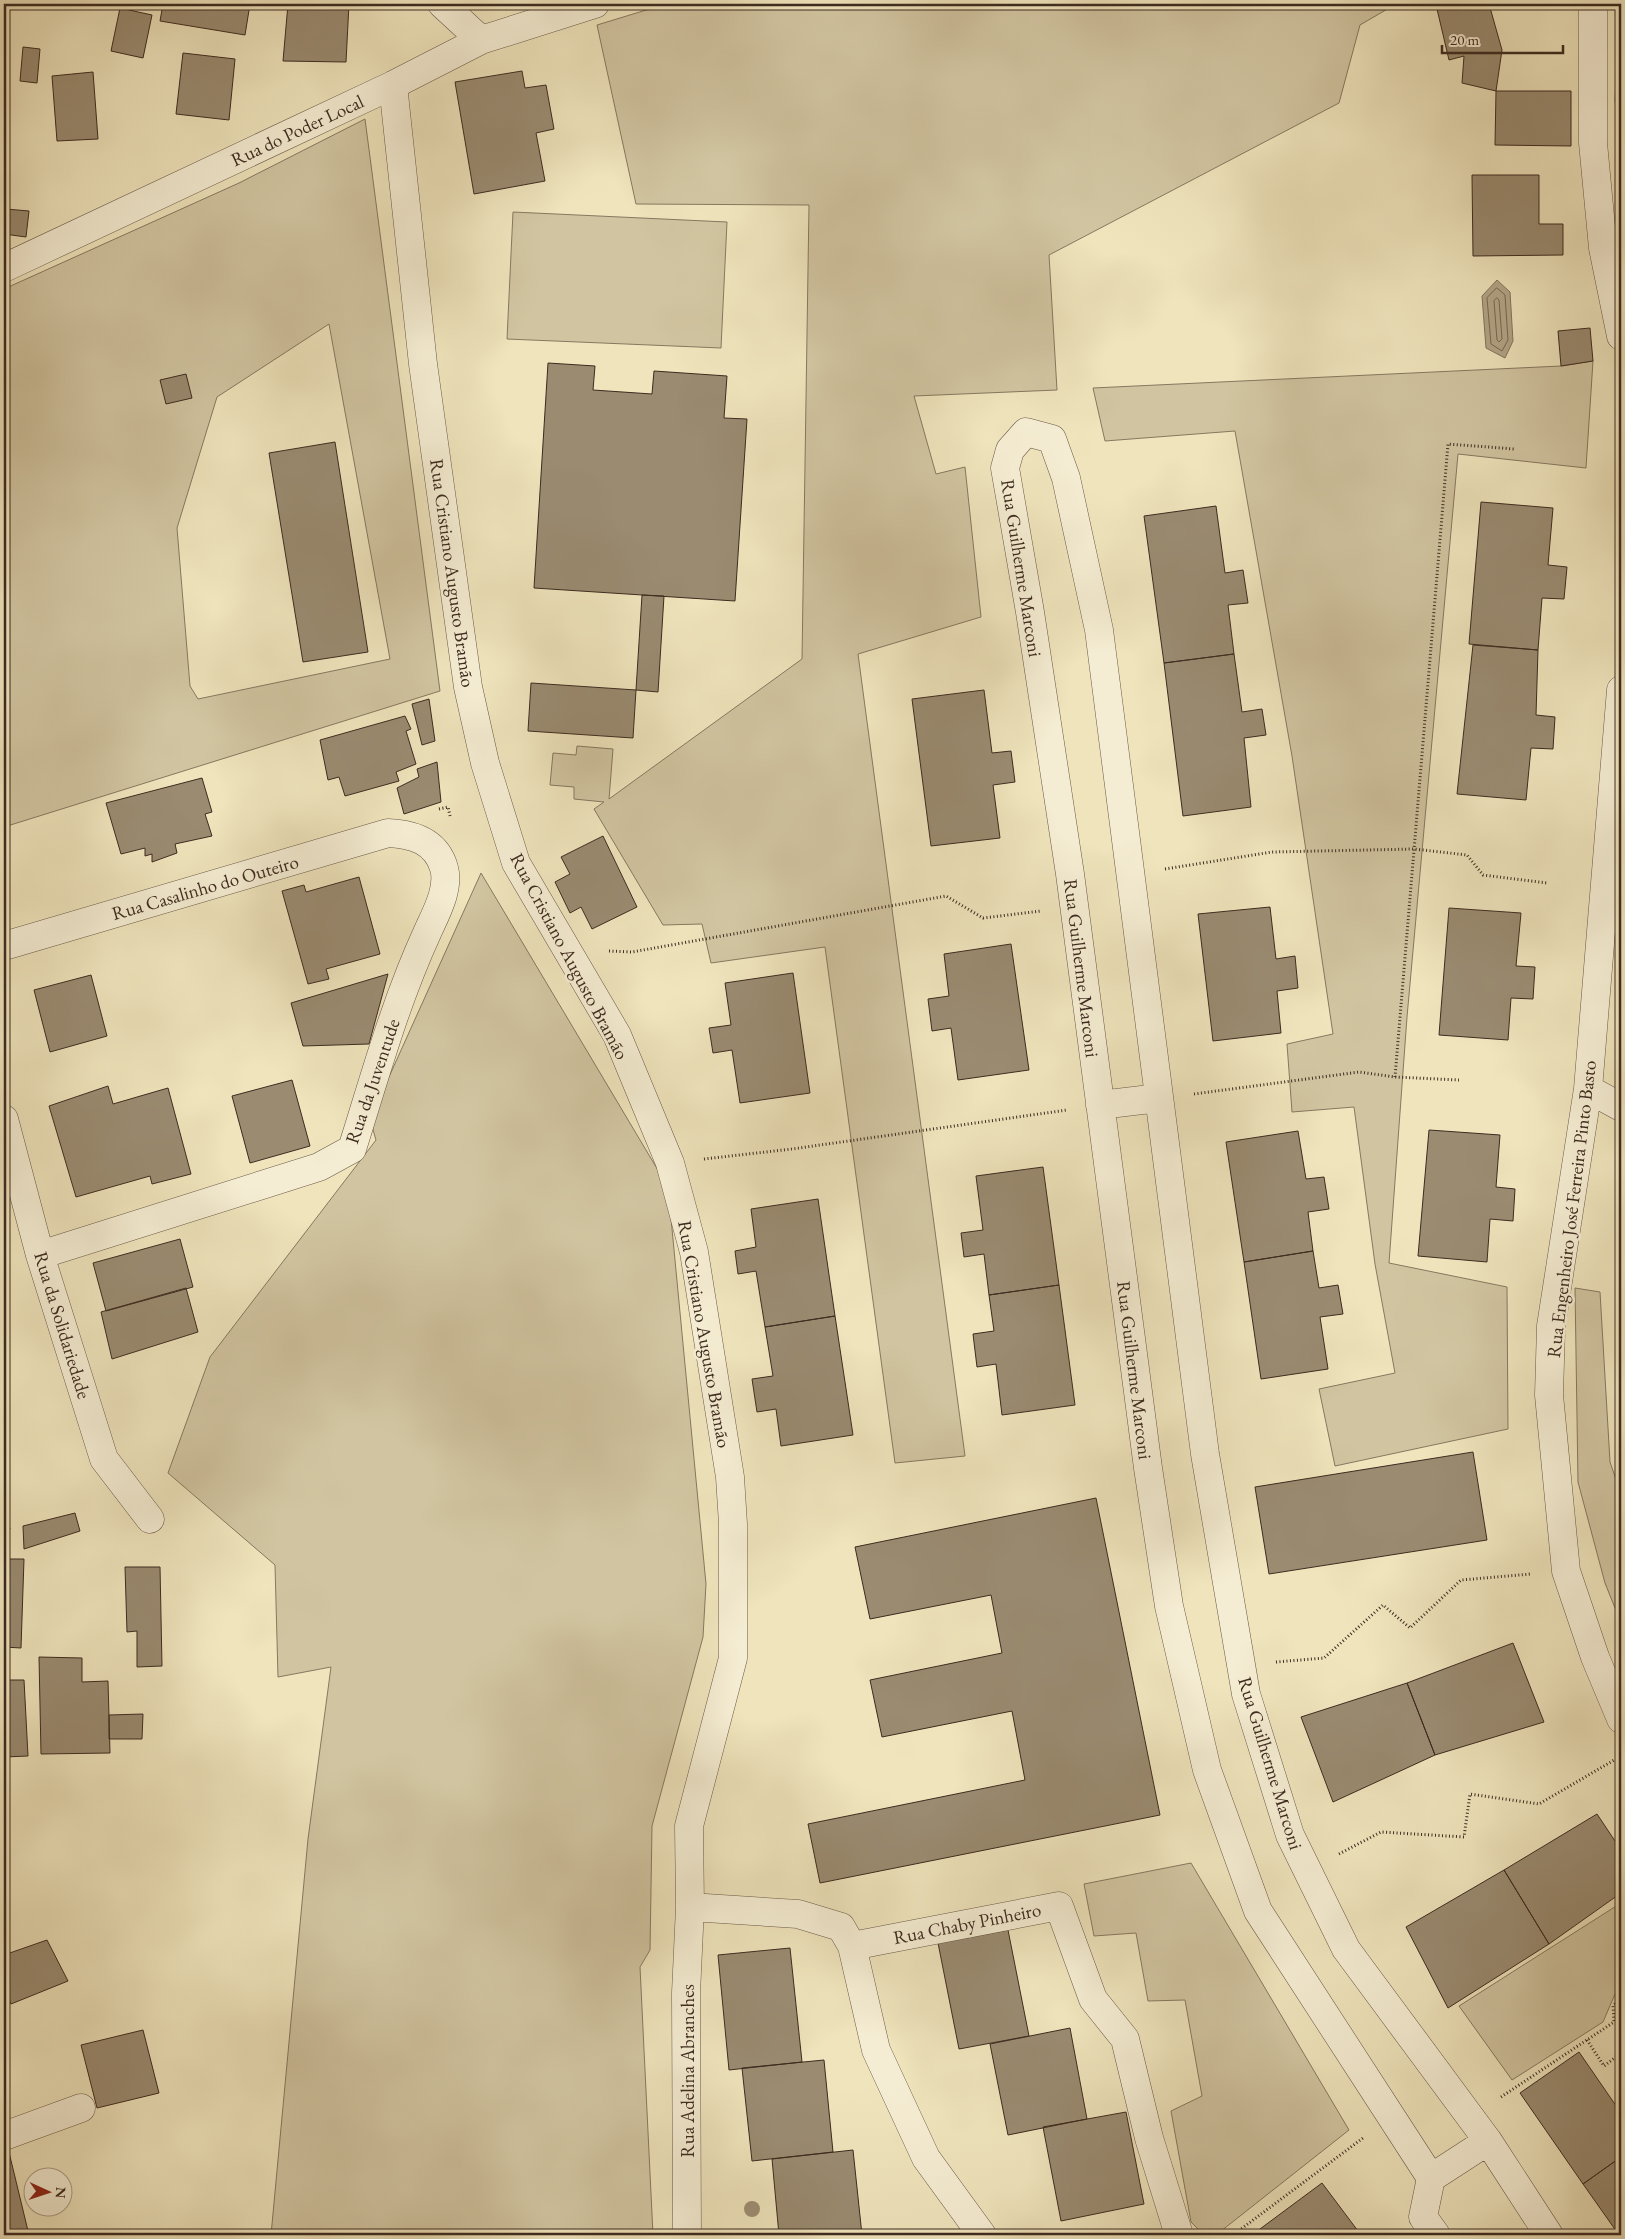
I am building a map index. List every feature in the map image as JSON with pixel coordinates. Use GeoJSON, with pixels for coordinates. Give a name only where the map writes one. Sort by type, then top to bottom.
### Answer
{"type":"FeatureCollection","features":[{"type":"Feature","properties":{"kind":"street"},"geometry":{"type":"LineString","coordinates":[[442,4],[481,40]]}},
{"type":"Feature","properties":{"kind":"street","name":"Rua do Poder Local"},"geometry":{"type":"LineString","coordinates":[[4,268],[393,86],[481,40],[595,4]]}},
{"type":"Feature","properties":{"kind":"street"},"geometry":{"type":"LineString","coordinates":[[1593,4],[1593,142],[1603,248],[1621,336]]}},
{"type":"Feature","properties":{"kind":"street","name":"Rua Cristiano Augusto Bramão"},"geometry":{"type":"LineString","coordinates":[[393,86],[423,364],[468,687],[485,763],[516,863],[617,1035],[670,1163],[694,1252],[730,1477],[733,1524],[733,1658],[689,1826],[690,1907]]}},
{"type":"Feature","properties":{"kind":"street","name":"Rua Guilherme Marconi"},"geometry":{"type":"LineString","coordinates":[[1431,2178],[1258,1912],[1208,1770],[1169,1606],[1148,1468],[1074,906],[1030,612],[1006,468],[1010,450],[1026,432],[1052,439],[1066,478],[1099,630],[1205,1454],[1246,1694],[1290,1835],[1346,1949],[1471,2117],[1549,2235]]}},
{"type":"Feature","properties":{"kind":"street","name":"Rua Engenheiro José Ferreira Pinto Basto"},"geometry":{"type":"LineString","coordinates":[[1621,690],[1588,1089],[1552,1326],[1549,1395],[1566,1571],[1621,1719]]}},
{"type":"Feature","properties":{"kind":"street","name":"Rua Casalinho do Outeiro"},"geometry":{"type":"LineString","coordinates":[[4,946],[388,833],[407,834]]}},
{"type":"Feature","properties":{"kind":"street","name":"Rua da Juventude"},"geometry":{"type":"LineString","coordinates":[[40,1255],[319,1167],[352,1149],[407,976],[439,906],[444,890],[445,870],[437,852],[423,840],[407,834]]}},
{"type":"Feature","properties":{"kind":"street"},"geometry":{"type":"LineString","coordinates":[[1588,1089],[1621,1107]]}},
{"type":"Feature","properties":{"kind":"street"},"geometry":{"type":"LineString","coordinates":[[1100,1105],[1159,1098]]}},
{"type":"Feature","properties":{"kind":"street","name":"Rua da Solidariedade"},"geometry":{"type":"LineString","coordinates":[[4,1119],[40,1255],[104,1459],[150,1519]]}},
{"type":"Feature","properties":{"kind":"street","name":"Rua Chaby Pinheiro"},"geometry":{"type":"LineString","coordinates":[[852,1946],[1060,1906],[1093,1999],[1125,2039],[1149,2138],[1179,2235]]}},
{"type":"Feature","properties":{"kind":"street"},"geometry":{"type":"LineString","coordinates":[[690,1907],[798,1914],[841,1927],[852,1946],[876,2050],[926,2158],[982,2235]]}},
{"type":"Feature","properties":{"kind":"street","name":"Rua Adelina Abranches"},"geometry":{"type":"LineString","coordinates":[[687,2235],[686,1993],[690,1907]]}},
{"type":"Feature","properties":{"kind":"street"},"geometry":{"type":"LineString","coordinates":[[4,2136],[80,2108]]}},
{"type":"Feature","properties":{"kind":"street"},"geometry":{"type":"LineString","coordinates":[[1436,2235],[1423,2217],[1431,2178],[1488,2141]]}},
{"type":"Feature","properties":{"kind":"path"},"geometry":{"type":"LineString","coordinates":[[1395,1077],[1448,444],[1514,449]]}},
{"type":"Feature","properties":{"kind":"path"},"geometry":{"type":"LineString","coordinates":[[433,812],[448,806],[451,823]]}},
{"type":"Feature","properties":{"kind":"path"},"geometry":{"type":"LineString","coordinates":[[1130,873],[1272,852],[1414,849],[1467,855],[1483,875],[1547,883]]}},
{"type":"Feature","properties":{"kind":"path"},"geometry":{"type":"LineString","coordinates":[[568,951],[632,952],[946,896],[982,918],[1074,906]]}},
{"type":"Feature","properties":{"kind":"path"},"geometry":{"type":"LineString","coordinates":[[1159,1098],[1359,1072],[1395,1077],[1458,1080]]}},
{"type":"Feature","properties":{"kind":"path"},"geometry":{"type":"LineString","coordinates":[[670,1163],[792,1149],[1100,1105]]}},
{"type":"Feature","properties":{"kind":"path"},"geometry":{"type":"LineString","coordinates":[[1241,1665],[1324,1658],[1382,1605],[1410,1628],[1461,1580],[1566,1571]]}},
{"type":"Feature","properties":{"kind":"path"},"geometry":{"type":"LineString","coordinates":[[1307,1870],[1381,1832],[1464,1837],[1470,1794],[1539,1804],[1621,1756]]}},
{"type":"Feature","properties":{"kind":"path"},"geometry":{"type":"LineString","coordinates":[[1471,2117],[1614,2022],[1613,2006],[1621,2000]]}},
{"type":"Feature","properties":{"kind":"path"},"geometry":{"type":"LineString","coordinates":[[1587,2040],[1604,2066],[1621,2053]]}},
{"type":"Feature","properties":{"kind":"path"},"geometry":{"type":"LineString","coordinates":[[1233,2235],[1391,2117]]}},
{"type":"Feature","properties":{"kind":"shaded area"},"geometry":{"type":"Polygon","coordinates":[[[666,4],[1396,4],[1360,25],[1339,103],[1049,255],[1057,390],[914,396],[936,474],[965,467],[981,617],[858,654],[965,1456],[895,1463],[825,947],[711,963],[702,924],[663,925],[594,809],[604,802],[574,799],[574,787],[550,785],[553,753],[576,755],[577,746],[613,749],[609,799],[802,659],[809,205],[636,204],[597,25],[666,4]]]}},
{"type":"Feature","properties":{"kind":"shaded area"},"geometry":{"type":"Polygon","coordinates":[[[1619,4],[1621,4],[1621,104],[1615,102],[1619,4]]]}},
{"type":"Feature","properties":{"kind":"shaded area"},"geometry":{"type":"Polygon","coordinates":[[[365,119],[440,691],[4,827],[4,289],[239,183],[365,119]],[[329,324],[217,397],[177,528],[190,686],[198,699],[390,659],[329,324]]]}},
{"type":"Feature","properties":{"kind":"shaded area"},"geometry":{"type":"Polygon","coordinates":[[[513,212],[727,222],[721,348],[507,339],[513,212]]]}},
{"type":"Feature","properties":{"kind":"shaded area"},"geometry":{"type":"Polygon","coordinates":[[[1593,361],[1586,468],[1458,454],[1407,1017],[1389,1263],[1507,1287],[1508,1429],[1335,1466],[1319,1389],[1395,1373],[1375,1264],[1354,1107],[1292,1112],[1287,1044],[1333,1034],[1292,756],[1235,431],[1105,441],[1093,388],[1561,366],[1593,361]]]}},
{"type":"Feature","properties":{"kind":"shaded area"},"geometry":{"type":"Polygon","coordinates":[[[481,873],[668,1187],[706,1584],[703,1637],[652,1826],[650,1950],[640,1967],[653,2235],[271,2235],[308,1839],[331,1667],[278,1677],[275,1565],[168,1473],[210,1357],[376,1140],[370,1119],[481,873]]]}},
{"type":"Feature","properties":{"kind":"shaded area"},"geometry":{"type":"Polygon","coordinates":[[[1575,1288],[1600,1292],[1610,1462],[1621,1494],[1621,1623],[1605,1583],[1578,1482],[1575,1288]]]}},
{"type":"Feature","properties":{"kind":"shaded area"},"geometry":{"type":"Polygon","coordinates":[[[1191,1863],[1349,2130],[1216,2235],[1204,2235],[1191,2222],[1171,2111],[1202,2096],[1185,2000],[1148,2001],[1136,1933],[1094,1936],[1084,1884],[1191,1863]]]}},
{"type":"Feature","properties":{"kind":"shaded area"},"geometry":{"type":"Polygon","coordinates":[[[1621,1903],[1621,1990],[1615,1994],[1603,2022],[1512,2080],[1459,2006],[1621,1903]]]}},
{"type":"Feature","properties":{"kind":"water"},"geometry":{"type":"Polygon","coordinates":[[[1497,280],[1510,292],[1513,341],[1505,358],[1486,348],[1482,296],[1497,280]]]}},
{"type":"Feature","properties":{"kind":"building"},"geometry":{"type":"Polygon","coordinates":[[[163,4],[250,4],[245,35],[160,21],[163,4]]]}},
{"type":"Feature","properties":{"kind":"building"},"geometry":{"type":"Polygon","coordinates":[[[288,4],[349,4],[346,62],[283,61],[288,4]]]}},
{"type":"Feature","properties":{"kind":"building"},"geometry":{"type":"Polygon","coordinates":[[[1451,4],[1489,4],[1502,50],[1496,91],[1462,83],[1464,56],[1449,60],[1437,9],[1451,4]]]}},
{"type":"Feature","properties":{"kind":"building"},"geometry":{"type":"Polygon","coordinates":[[[120,8],[152,15],[143,58],[111,51],[120,8]]]}},
{"type":"Feature","properties":{"kind":"building"},"geometry":{"type":"Polygon","coordinates":[[[23,47],[40,49],[37,83],[20,81],[23,47]]]}},
{"type":"Feature","properties":{"kind":"building"},"geometry":{"type":"Polygon","coordinates":[[[183,53],[235,59],[229,120],[176,114],[183,53]]]}},
{"type":"Feature","properties":{"kind":"building"},"geometry":{"type":"Polygon","coordinates":[[[522,71],[525,88],[546,85],[554,129],[536,133],[545,181],[474,194],[455,82],[522,71]]]}},
{"type":"Feature","properties":{"kind":"building"},"geometry":{"type":"Polygon","coordinates":[[[93,72],[98,139],[57,141],[52,76],[93,72]]]}},
{"type":"Feature","properties":{"kind":"building"},"geometry":{"type":"Polygon","coordinates":[[[4,74],[7,75],[4,108],[4,74]]]}},
{"type":"Feature","properties":{"kind":"building"},"geometry":{"type":"Polygon","coordinates":[[[1496,91],[1571,91],[1571,146],[1495,145],[1496,91]]]}},
{"type":"Feature","properties":{"kind":"building"},"geometry":{"type":"Polygon","coordinates":[[[1472,175],[1539,175],[1539,224],[1563,224],[1563,255],[1473,256],[1472,175]]]}},
{"type":"Feature","properties":{"kind":"building"},"geometry":{"type":"Polygon","coordinates":[[[4,203],[6,209],[29,211],[26,237],[4,234],[4,203]]]}},
{"type":"Feature","properties":{"kind":"building"},"geometry":{"type":"Polygon","coordinates":[[[1590,328],[1593,361],[1561,366],[1558,331],[1590,328]]]}},
{"type":"Feature","properties":{"kind":"building"},"geometry":{"type":"Polygon","coordinates":[[[548,363],[595,366],[593,390],[652,394],[654,371],[727,376],[724,418],[747,419],[735,601],[534,588],[548,363]]]}},
{"type":"Feature","properties":{"kind":"building"},"geometry":{"type":"Polygon","coordinates":[[[186,374],[192,398],[166,404],[160,380],[186,374]]]}},
{"type":"Feature","properties":{"kind":"building"},"geometry":{"type":"Polygon","coordinates":[[[335,442],[368,652],[303,662],[269,453],[335,442]]]}},
{"type":"Feature","properties":{"kind":"building"},"geometry":{"type":"Polygon","coordinates":[[[1481,502],[1553,508],[1548,565],[1567,567],[1564,599],[1542,598],[1538,650],[1469,644],[1481,502]]]}},
{"type":"Feature","properties":{"kind":"building"},"geometry":{"type":"Polygon","coordinates":[[[1216,506],[1225,573],[1243,570],[1248,603],[1228,605],[1234,654],[1164,663],[1144,516],[1216,506]]]}},
{"type":"Feature","properties":{"kind":"building"},"geometry":{"type":"Polygon","coordinates":[[[642,595],[664,596],[658,692],[636,690],[642,595]]]}},
{"type":"Feature","properties":{"kind":"building"},"geometry":{"type":"Polygon","coordinates":[[[1473,645],[1538,650],[1536,715],[1555,717],[1553,749],[1531,748],[1526,800],[1457,794],[1473,645]]]}},
{"type":"Feature","properties":{"kind":"building"},"geometry":{"type":"Polygon","coordinates":[[[1234,654],[1242,712],[1262,709],[1266,735],[1244,738],[1251,807],[1183,816],[1164,663],[1234,654]]]}},
{"type":"Feature","properties":{"kind":"building"},"geometry":{"type":"Polygon","coordinates":[[[531,683],[636,690],[633,738],[528,731],[531,683]]]}},
{"type":"Feature","properties":{"kind":"building"},"geometry":{"type":"Polygon","coordinates":[[[984,690],[992,753],[1011,751],[1015,782],[993,785],[1000,838],[931,846],[912,699],[984,690]]]}},
{"type":"Feature","properties":{"kind":"building"},"geometry":{"type":"Polygon","coordinates":[[[429,699],[435,741],[422,745],[412,704],[429,699]]]}},
{"type":"Feature","properties":{"kind":"building"},"geometry":{"type":"Polygon","coordinates":[[[405,716],[411,729],[406,731],[416,764],[396,772],[399,781],[345,796],[339,777],[328,780],[320,740],[405,716]]]}},
{"type":"Feature","properties":{"kind":"building"},"geometry":{"type":"Polygon","coordinates":[[[437,762],[441,802],[404,814],[397,788],[419,777],[417,769],[437,762]]]}},
{"type":"Feature","properties":{"kind":"building"},"geometry":{"type":"Polygon","coordinates":[[[202,778],[212,812],[205,814],[212,836],[175,844],[177,853],[152,862],[152,854],[145,856],[145,848],[121,854],[106,803],[202,778]]]}},
{"type":"Feature","properties":{"kind":"building"},"geometry":{"type":"Polygon","coordinates":[[[603,836],[637,907],[592,929],[581,907],[570,913],[555,882],[570,874],[561,857],[603,836]]]}},
{"type":"Feature","properties":{"kind":"building"},"geometry":{"type":"Polygon","coordinates":[[[359,877],[380,954],[326,969],[329,979],[308,984],[282,891],[304,885],[306,892],[359,877]]]}},
{"type":"Feature","properties":{"kind":"building"},"geometry":{"type":"Polygon","coordinates":[[[1270,907],[1276,959],[1295,956],[1298,988],[1277,991],[1281,1033],[1213,1041],[1198,914],[1270,907]]]}},
{"type":"Feature","properties":{"kind":"building"},"geometry":{"type":"Polygon","coordinates":[[[1449,908],[1521,913],[1516,966],[1535,967],[1533,999],[1511,998],[1508,1040],[1439,1035],[1449,908]]]}},
{"type":"Feature","properties":{"kind":"building"},"geometry":{"type":"Polygon","coordinates":[[[1011,944],[1029,1070],[958,1080],[951,1028],[932,1031],[928,999],[949,996],[944,954],[1011,944]]]}},
{"type":"Feature","properties":{"kind":"building"},"geometry":{"type":"Polygon","coordinates":[[[793,973],[810,1093],[740,1103],[732,1050],[713,1053],[709,1028],[731,1025],[725,983],[793,973]]]}},
{"type":"Feature","properties":{"kind":"building"},"geometry":{"type":"Polygon","coordinates":[[[388,974],[369,1044],[303,1046],[291,1003],[388,974]]]}},
{"type":"Feature","properties":{"kind":"building"},"geometry":{"type":"Polygon","coordinates":[[[91,975],[107,1036],[50,1052],[34,990],[91,975]]]}},
{"type":"Feature","properties":{"kind":"building"},"geometry":{"type":"Polygon","coordinates":[[[292,1080],[310,1146],[250,1163],[232,1096],[292,1080]]]}},
{"type":"Feature","properties":{"kind":"building"},"geometry":{"type":"Polygon","coordinates":[[[108,1086],[113,1104],[168,1088],[191,1174],[152,1184],[150,1176],[76,1197],[49,1106],[108,1086]]]}},
{"type":"Feature","properties":{"kind":"building"},"geometry":{"type":"Polygon","coordinates":[[[1429,1130],[1500,1135],[1496,1187],[1515,1189],[1513,1221],[1490,1219],[1487,1262],[1418,1256],[1429,1130]]]}},
{"type":"Feature","properties":{"kind":"building"},"geometry":{"type":"Polygon","coordinates":[[[1298,1131],[1306,1179],[1324,1177],[1329,1209],[1308,1212],[1313,1251],[1244,1262],[1226,1142],[1298,1131]]]}},
{"type":"Feature","properties":{"kind":"building"},"geometry":{"type":"Polygon","coordinates":[[[1043,1167],[1059,1285],[989,1295],[984,1254],[964,1257],[961,1233],[983,1230],[976,1176],[1043,1167]]]}},
{"type":"Feature","properties":{"kind":"building"},"geometry":{"type":"Polygon","coordinates":[[[818,1199],[835,1316],[765,1327],[756,1271],[738,1274],[735,1251],[756,1247],[751,1209],[818,1199]]]}},
{"type":"Feature","properties":{"kind":"building"},"geometry":{"type":"Polygon","coordinates":[[[180,1239],[193,1287],[106,1311],[93,1263],[180,1239]]]}},
{"type":"Feature","properties":{"kind":"building"},"geometry":{"type":"Polygon","coordinates":[[[1313,1251],[1319,1288],[1338,1285],[1343,1314],[1320,1317],[1328,1369],[1261,1379],[1244,1262],[1313,1251]]]}},
{"type":"Feature","properties":{"kind":"building"},"geometry":{"type":"Polygon","coordinates":[[[1059,1285],[1075,1405],[1002,1415],[996,1364],[977,1367],[973,1334],[994,1331],[989,1295],[1059,1285]]]}},
{"type":"Feature","properties":{"kind":"building"},"geometry":{"type":"Polygon","coordinates":[[[186,1288],[198,1332],[112,1359],[101,1312],[186,1288]]]}},
{"type":"Feature","properties":{"kind":"building"},"geometry":{"type":"Polygon","coordinates":[[[835,1316],[853,1435],[781,1446],[776,1409],[757,1412],[752,1379],[773,1376],[765,1327],[835,1316]]]}},
{"type":"Feature","properties":{"kind":"building"},"geometry":{"type":"Polygon","coordinates":[[[1473,1452],[1487,1540],[1269,1574],[1255,1487],[1473,1452]]]}},
{"type":"Feature","properties":{"kind":"building"},"geometry":{"type":"Polygon","coordinates":[[[1096,1498],[1160,1815],[820,1883],[808,1824],[1025,1780],[1012,1711],[882,1737],[870,1680],[1002,1653],[991,1595],[870,1619],[855,1547],[1096,1498]]]}},
{"type":"Feature","properties":{"kind":"building"},"geometry":{"type":"Polygon","coordinates":[[[4,1509],[10,1529],[4,1531],[4,1509]]]}},
{"type":"Feature","properties":{"kind":"building"},"geometry":{"type":"Polygon","coordinates":[[[75,1513],[80,1531],[24,1549],[23,1526],[75,1513]]]}},
{"type":"Feature","properties":{"kind":"building"},"geometry":{"type":"Polygon","coordinates":[[[4,1559],[24,1559],[21,1648],[4,1647],[4,1559]]]}},
{"type":"Feature","properties":{"kind":"building"},"geometry":{"type":"Polygon","coordinates":[[[125,1567],[160,1567],[162,1666],[137,1667],[137,1631],[127,1632],[125,1567]]]}},
{"type":"Feature","properties":{"kind":"building"},"geometry":{"type":"Polygon","coordinates":[[[1513,1643],[1544,1722],[1435,1755],[1407,1683],[1513,1643]]]}},
{"type":"Feature","properties":{"kind":"building"},"geometry":{"type":"Polygon","coordinates":[[[39,1657],[82,1658],[82,1682],[108,1681],[110,1753],[41,1754],[39,1657]]]}},
{"type":"Feature","properties":{"kind":"building"},"geometry":{"type":"Polygon","coordinates":[[[4,1680],[24,1680],[28,1756],[4,1757],[4,1680]]]}},
{"type":"Feature","properties":{"kind":"building"},"geometry":{"type":"Polygon","coordinates":[[[1407,1683],[1435,1755],[1333,1802],[1301,1717],[1407,1683]]]}},
{"type":"Feature","properties":{"kind":"building"},"geometry":{"type":"Polygon","coordinates":[[[143,1714],[142,1739],[109,1739],[109,1715],[143,1714]]]}},
{"type":"Feature","properties":{"kind":"building"},"geometry":{"type":"Polygon","coordinates":[[[1597,1814],[1621,1850],[1621,1893],[1549,1944],[1504,1870],[1597,1814]]]}},
{"type":"Feature","properties":{"kind":"building"},"geometry":{"type":"Polygon","coordinates":[[[1504,1870],[1549,1944],[1448,2008],[1406,1927],[1504,1870]]]}},
{"type":"Feature","properties":{"kind":"building"},"geometry":{"type":"Polygon","coordinates":[[[1008,1930],[1029,2036],[959,2049],[938,1943],[1008,1930]]]}},
{"type":"Feature","properties":{"kind":"building"},"geometry":{"type":"Polygon","coordinates":[[[47,1940],[68,1981],[11,2004],[4,1989],[4,1955],[47,1940]]]}},
{"type":"Feature","properties":{"kind":"building"},"geometry":{"type":"Polygon","coordinates":[[[790,1948],[802,2062],[729,2070],[718,1955],[790,1948]]]}},
{"type":"Feature","properties":{"kind":"building"},"geometry":{"type":"Polygon","coordinates":[[[1070,2028],[1087,2119],[1008,2135],[990,2044],[1070,2028]]]}},
{"type":"Feature","properties":{"kind":"building"},"geometry":{"type":"Polygon","coordinates":[[[143,2030],[159,2093],[97,2108],[81,2045],[143,2030]]]}},
{"type":"Feature","properties":{"kind":"building"},"geometry":{"type":"Polygon","coordinates":[[[1579,2052],[1621,2113],[1621,2157],[1583,2184],[1520,2093],[1579,2052]]]}},
{"type":"Feature","properties":{"kind":"building"},"geometry":{"type":"Polygon","coordinates":[[[824,2060],[833,2152],[752,2161],[742,2068],[824,2060]]]}},
{"type":"Feature","properties":{"kind":"building"},"geometry":{"type":"Polygon","coordinates":[[[1126,2112],[1144,2204],[1061,2221],[1043,2127],[1126,2112]]]}},
{"type":"Feature","properties":{"kind":"building"},"geometry":{"type":"Polygon","coordinates":[[[7,2144],[22,2206],[22,2216],[24,2216],[29,2235],[4,2235],[4,2145],[7,2144]]]}},
{"type":"Feature","properties":{"kind":"building"},"geometry":{"type":"Polygon","coordinates":[[[853,2150],[862,2235],[779,2235],[772,2159],[853,2150]]]}},
{"type":"Feature","properties":{"kind":"building"},"geometry":{"type":"Polygon","coordinates":[[[1621,2157],[1621,2235],[1619,2235],[1583,2184],[1621,2157]]]}},
{"type":"Feature","properties":{"kind":"building"},"geometry":{"type":"Polygon","coordinates":[[[1322,2183],[1361,2235],[1264,2235],[1260,2229],[1322,2183]]]}}]}
